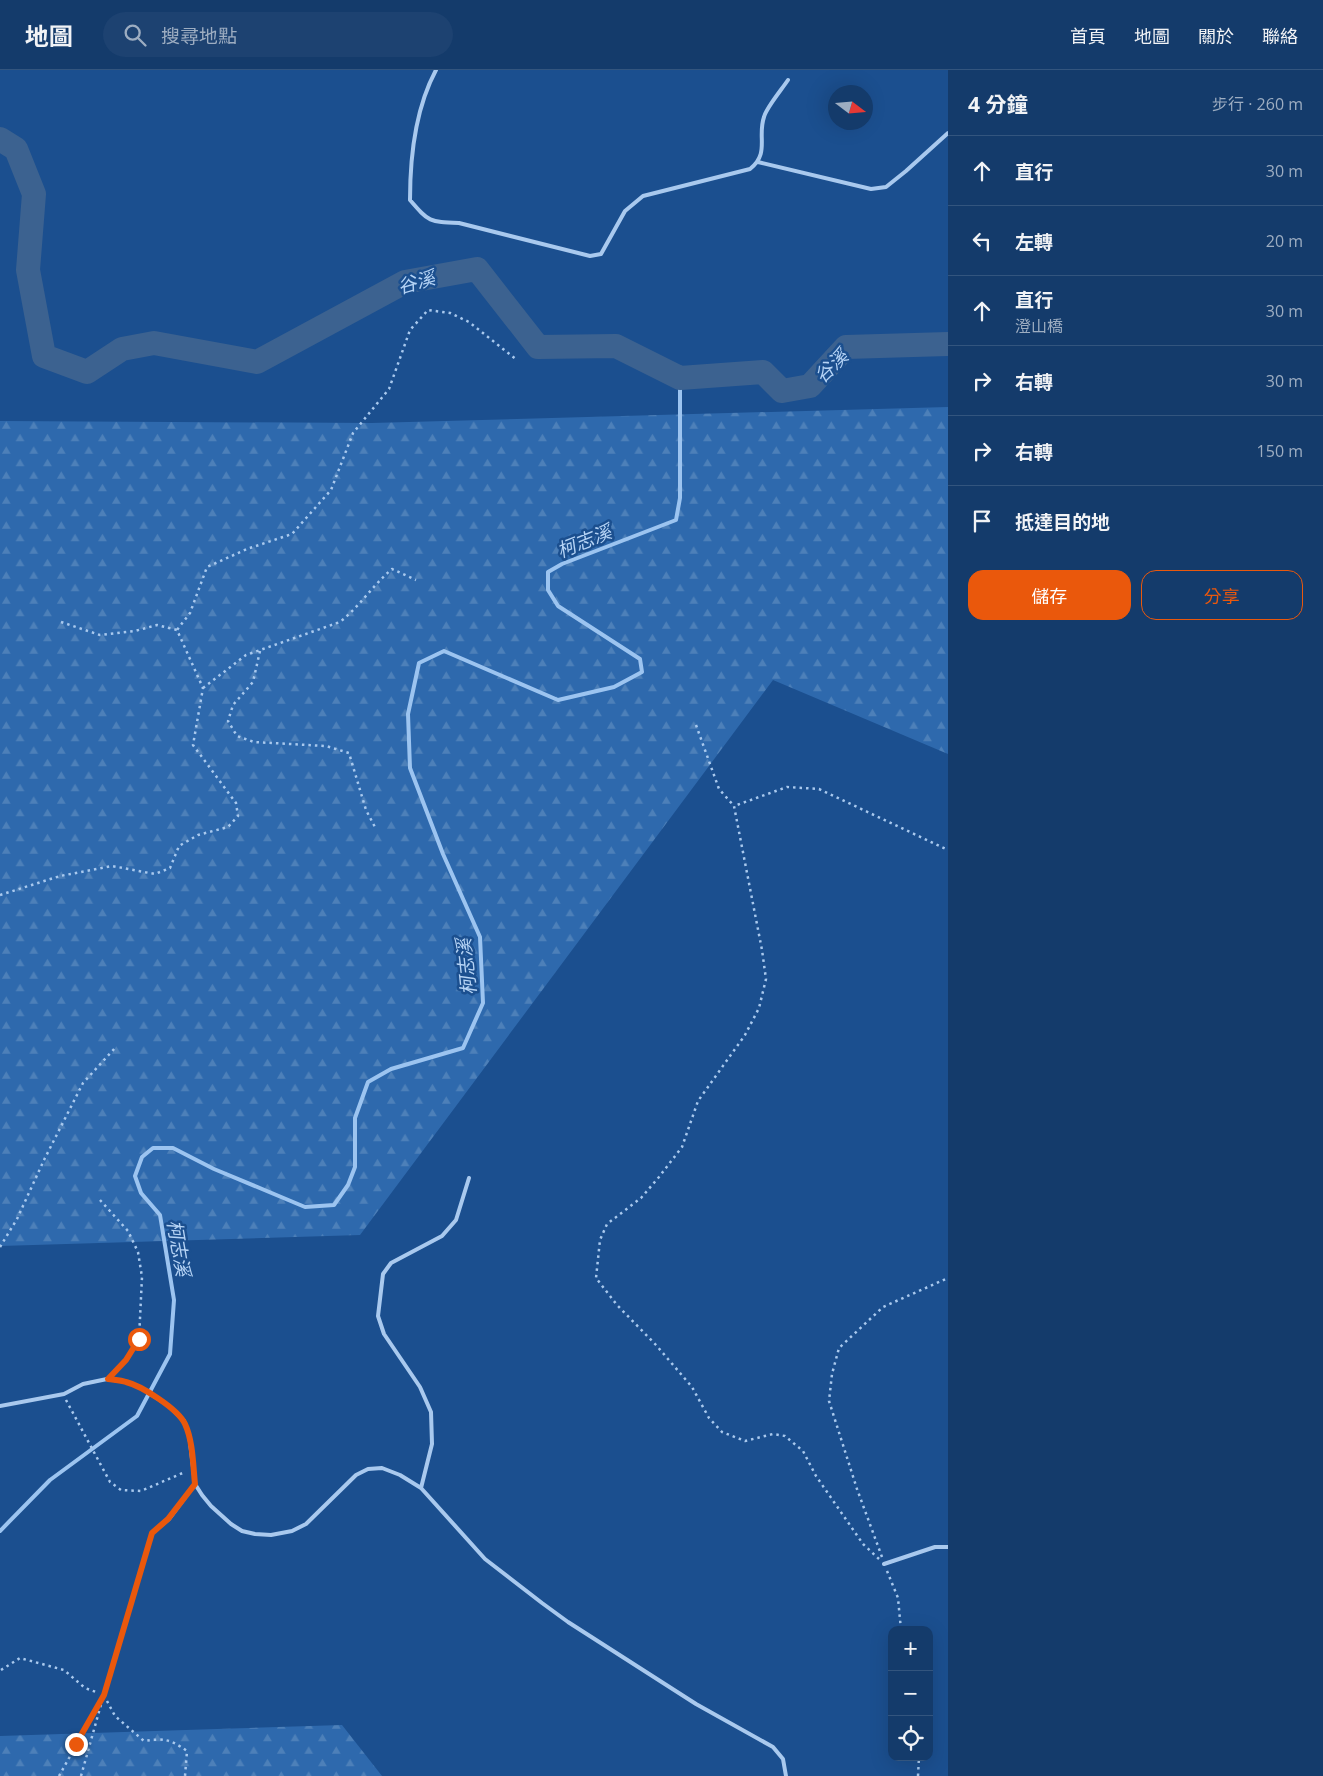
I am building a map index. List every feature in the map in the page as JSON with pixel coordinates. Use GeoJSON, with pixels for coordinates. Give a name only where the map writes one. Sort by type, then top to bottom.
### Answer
{"type":"FeatureCollection","features":[{"type":"Feature","properties":{"kind":"lane"},"geometry":{"type":"LineString","coordinates":[[436,70],[428,87],[414,135],[410,173],[410,200],[426,218],[437,222],[459,223],[590,256],[601,254],[625,211],[643,196],[750,169],[758,162],[762,147],[764,117],[788,80]]}},
{"type":"Feature","properties":{"kind":"lane"},"geometry":{"type":"LineString","coordinates":[[758,162],[870,189],[886,187],[948,133]]}},
{"type":"Feature","properties":{"kind":"lane"},"geometry":{"type":"LineString","coordinates":[[421,1488],[432,1444],[431,1412],[420,1387],[384,1334],[378,1316],[383,1274],[391,1263],[442,1236],[456,1220],[469,1178]]}},
{"type":"Feature","properties":{"kind":"lane"},"geometry":{"type":"LineString","coordinates":[[0,1406],[64,1394],[83,1384],[108,1379],[127,1382],[140,1387],[168,1406],[184,1421],[189,1434],[195,1484],[211,1506],[242,1531],[255,1534],[271,1535],[292,1531],[306,1524],[356,1475],[368,1469],[382,1468],[400,1475],[421,1488],[492,1565],[568,1622],[696,1704],[773,1747],[783,1759],[786,1776]]}},
{"type":"Feature","properties":{"kind":"lane"},"geometry":{"type":"LineString","coordinates":[[104,1695],[152,1533],[168,1519],[195,1484]]}},
{"type":"Feature","properties":{"kind":"lane"},"geometry":{"type":"LineString","coordinates":[[884,1564],[935,1547],[948,1547]]}},
{"type":"Feature","properties":{"kind":"path"},"geometry":{"type":"LineString","coordinates":[[177,630],[190,613],[207,567],[246,549],[292,534],[331,490],[353,433],[389,389],[410,330],[428,310],[450,313],[469,322],[516,360]]}},
{"type":"Feature","properties":{"kind":"path"},"geometry":{"type":"LineString","coordinates":[[203,688],[246,655],[340,622],[353,612],[378,582],[392,569],[416,580]]}},
{"type":"Feature","properties":{"kind":"path"},"geometry":{"type":"LineString","coordinates":[[61,622],[100,635],[135,631],[157,625],[177,630]]}},
{"type":"Feature","properties":{"kind":"path"},"geometry":{"type":"LineString","coordinates":[[0,895],[60,876],[112,866],[155,874],[170,868],[179,846],[198,836],[228,827],[238,816],[236,803],[193,745],[203,688],[177,630]]}},
{"type":"Feature","properties":{"kind":"path"},"geometry":{"type":"LineString","coordinates":[[260,651],[253,682],[233,705],[228,721],[238,736],[254,742],[326,746],[349,753],[366,810],[376,829]]}},
{"type":"Feature","properties":{"kind":"path"},"geometry":{"type":"LineString","coordinates":[[696,725],[719,789],[734,806],[766,979],[759,1008],[745,1035],[698,1101],[682,1147],[641,1198],[607,1224],[600,1240],[596,1278],[692,1388],[709,1418],[722,1432],[745,1441],[773,1434],[785,1436],[803,1451],[816,1476],[863,1544],[884,1564]]}},
{"type":"Feature","properties":{"kind":"path"},"geometry":{"type":"LineString","coordinates":[[734,806],[787,788],[820,789],[948,850]]}},
{"type":"Feature","properties":{"kind":"path"},"geometry":{"type":"LineString","coordinates":[[0,1247],[17,1218],[83,1083],[115,1048]]}},
{"type":"Feature","properties":{"kind":"path"},"geometry":{"type":"LineString","coordinates":[[100,1200],[128,1231],[138,1252],[142,1277],[139,1339],[126,1360],[108,1379]]}},
{"type":"Feature","properties":{"kind":"path"},"geometry":{"type":"LineString","coordinates":[[901,1626],[898,1598],[884,1564],[872,1524],[857,1489],[830,1401],[832,1374],[839,1348],[883,1307],[948,1278]]}},
{"type":"Feature","properties":{"kind":"path"},"geometry":{"type":"LineString","coordinates":[[64,1394],[110,1482],[121,1490],[141,1491],[193,1468]]}},
{"type":"Feature","properties":{"kind":"path"},"geometry":{"type":"LineString","coordinates":[[1,1670],[20,1658],[64,1670],[86,1688],[104,1695],[115,1716],[144,1741],[164,1738],[187,1751],[185,1776]]}},
{"type":"Feature","properties":{"kind":"path"},"geometry":{"type":"LineString","coordinates":[[59,1776],[104,1695]]}},
{"type":"Feature","properties":{"kind":"path"},"geometry":{"type":"LineString","coordinates":[[81,1776],[104,1695]]}},
{"type":"Feature","properties":{"kind":"path"},"geometry":{"type":"LineString","coordinates":[[918,1761],[918,1776]]}},
{"type":"Feature","properties":{"kind":"green space"},"geometry":{"type":"Polygon","coordinates":[[[948,407],[948,754],[773,680],[360,1235],[0,1246],[0,421],[372,423],[948,407]]]}},
{"type":"Feature","properties":{"kind":"green space"},"geometry":{"type":"Polygon","coordinates":[[[342,1725],[382,1776],[0,1776],[0,1736],[342,1725]]]}},
{"type":"Feature","properties":{"kind":"waterway","name":"谷溪"},"geometry":{"type":"LineString","coordinates":[[0,139],[16,149],[34,194],[28,270],[44,356],[87,372],[122,349],[154,343],[257,362],[405,282],[477,269],[538,347],[616,346],[680,378],[763,372],[782,391],[810,386],[846,347],[948,344]]}},
{"type":"Feature","properties":{"kind":"waterway","name":"柯志溪"},"geometry":{"type":"LineString","coordinates":[[0,1531],[50,1480],[137,1416],[170,1354],[174,1300],[160,1215],[141,1193],[135,1176],[142,1157],[153,1148],[173,1148],[214,1169],[305,1207],[334,1205],[348,1185],[355,1167],[355,1118],[368,1082],[391,1069],[463,1048],[483,1003],[480,937],[443,854],[410,768],[408,714],[419,663],[444,651],[558,700],[614,687],[642,672],[640,659],[558,606],[548,590],[548,572],[562,564],[676,520],[680,498],[680,378]]}},
{"type":"Feature","properties":{"kind":"route"},"geometry":{"type":"LineString","coordinates":[[76,1744],[104,1695],[152,1533],[168,1519],[195,1484],[189,1434],[184,1421],[168,1406],[140,1387],[127,1382],[108,1379],[126,1360],[139,1339]]}}]}
